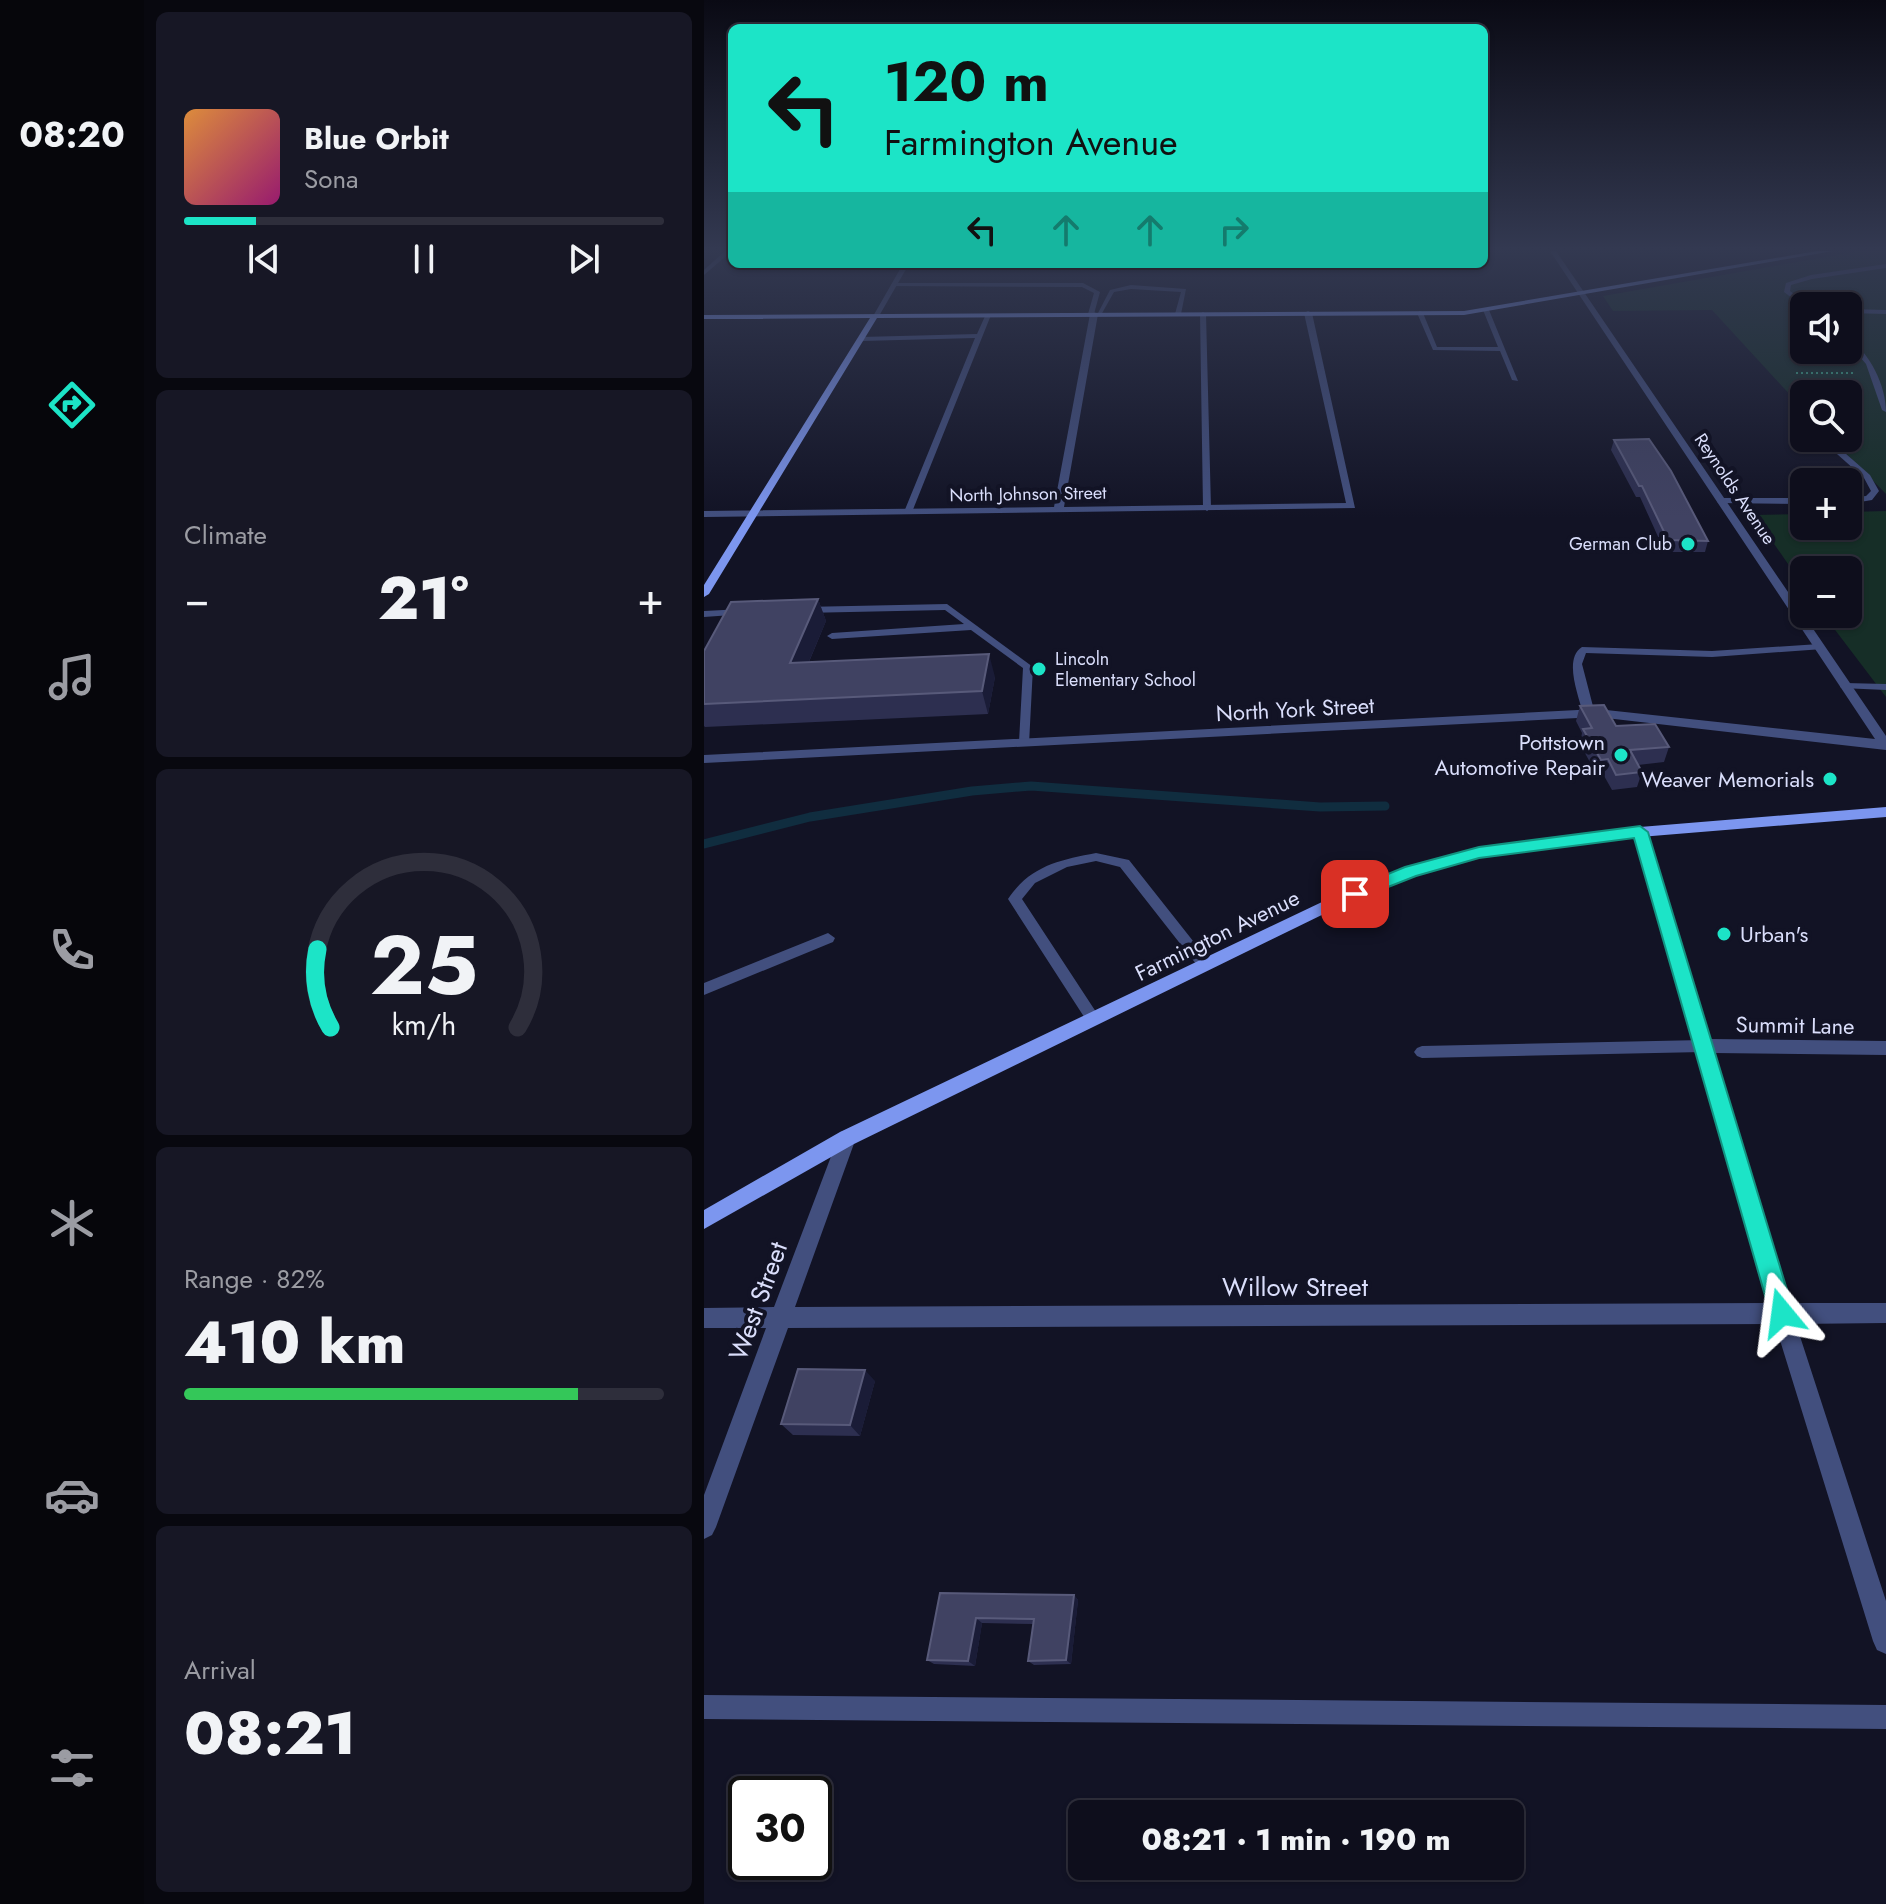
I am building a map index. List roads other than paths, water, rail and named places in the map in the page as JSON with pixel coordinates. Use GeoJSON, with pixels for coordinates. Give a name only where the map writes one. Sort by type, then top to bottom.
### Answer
{"type":"FeatureCollection","features":[{"type":"Feature","properties":{"kind":"street"},"geometry":{"type":"LineString","coordinates":[[704,594],[860,340]]}},
{"type":"Feature","properties":{"kind":"street"},"geometry":{"type":"LineString","coordinates":[[1058,510],[1090,340]]}},
{"type":"Feature","properties":{"kind":"street","name":"North Johnson Street"},"geometry":{"type":"LineString","coordinates":[[704,514],[1352,506],[1314,340]]}},
{"type":"Feature","properties":{"kind":"street","name":"Reynolds Avenue"},"geometry":{"type":"LineString","coordinates":[[1613,340],[1885,745]]}},
{"type":"Feature","properties":{"kind":"street","name":"North York Street"},"geometry":{"type":"LineString","coordinates":[[704,759],[1589,714],[1885,745]]}},
{"type":"Feature","properties":{"kind":"street","name":"Farmington Avenue"},"geometry":{"type":"LineString","coordinates":[[704,1220],[847,1138],[1327,906],[1411,872],[1479,853],[1640,832],[1886,812]]}},
{"type":"Feature","properties":{"kind":"street"},"geometry":{"type":"LineString","coordinates":[[1640,832],[1782,1313],[1886,1641]]}},
{"type":"Feature","properties":{"kind":"street","name":"Summit Lane"},"geometry":{"type":"LineString","coordinates":[[1703,1046],[1886,1048]]}},
{"type":"Feature","properties":{"kind":"street","name":"West Street"},"geometry":{"type":"LineString","coordinates":[[704,1527],[847,1138]]}},
{"type":"Feature","properties":{"kind":"street","name":"Willow Street"},"geometry":{"type":"LineString","coordinates":[[704,1318],[1886,1313]]}},
{"type":"Feature","properties":{"kind":"lane"},"geometry":{"type":"LineString","coordinates":[[908,512],[978,340]]}},
{"type":"Feature","properties":{"kind":"lane"},"geometry":{"type":"LineString","coordinates":[[1204,340],[1207,508]]}},
{"type":"Feature","properties":{"kind":"lane"},"geometry":{"type":"LineString","coordinates":[[1431,340],[1435,349],[1502,349]]}},
{"type":"Feature","properties":{"kind":"lane"},"geometry":{"type":"LineString","coordinates":[[1498,340],[1516,380]]}},
{"type":"Feature","properties":{"kind":"lane"},"geometry":{"type":"LineString","coordinates":[[1862,358],[1872,372],[1886,410]]}},
{"type":"Feature","properties":{"kind":"lane"},"geometry":{"type":"LineString","coordinates":[[1839,452],[1857,468]]}},
{"type":"Feature","properties":{"kind":"lane"},"geometry":{"type":"LineString","coordinates":[[1862,473],[1875,491],[1869,498],[1862,499]]}},
{"type":"Feature","properties":{"kind":"lane"},"geometry":{"type":"LineString","coordinates":[[1721,501],[1790,501]]}},
{"type":"Feature","properties":{"kind":"lane"},"geometry":{"type":"LineString","coordinates":[[783,611],[947,607],[1028,667],[1025,742]]}},
{"type":"Feature","properties":{"kind":"lane"},"geometry":{"type":"LineString","coordinates":[[704,614],[754,612]]}},
{"type":"Feature","properties":{"kind":"lane"},"geometry":{"type":"LineString","coordinates":[[832,636],[970,627]]}},
{"type":"Feature","properties":{"kind":"lane"},"geometry":{"type":"LineString","coordinates":[[1589,714],[1577,664],[1582,650],[1712,654],[1819,647]]}},
{"type":"Feature","properties":{"kind":"lane"},"geometry":{"type":"LineString","coordinates":[[997,657],[1012,656]]}},
{"type":"Feature","properties":{"kind":"lane"},"geometry":{"type":"LineString","coordinates":[[1845,686],[1886,687]]}},
{"type":"Feature","properties":{"kind":"lane"},"geometry":{"type":"LineString","coordinates":[[1093,1019],[1015,899],[1030,880],[1064,863],[1096,857],[1124,863],[1205,965]]}},
{"type":"Feature","properties":{"kind":"lane"},"geometry":{"type":"LineString","coordinates":[[704,989],[828,938]]}},
{"type":"Feature","properties":{"kind":"lane"},"geometry":{"type":"LineString","coordinates":[[1422,1052],[1703,1046]]}},
{"type":"Feature","properties":{"kind":"lane"},"geometry":{"type":"LineString","coordinates":[[704,1707],[1886,1717]]}},
{"type":"Feature","properties":{"kind":"waterway"},"geometry":{"type":"LineString","coordinates":[[704,844],[810,817],[972,791],[1031,786],[1320,807],[1385,806]]}},
{"type":"Feature","properties":{"kind":"place","name":"German Club"},"geometry":{"type":"Point","coordinates":[1688,544]}},
{"type":"Feature","properties":{"kind":"place","name":"Lincoln Elementary School"},"geometry":{"type":"Point","coordinates":[1039,669]}},
{"type":"Feature","properties":{"kind":"place","name":"Pottstown Automotive Repair"},"geometry":{"type":"Point","coordinates":[1621,755]}},
{"type":"Feature","properties":{"kind":"place","name":"Weaver Memorials"},"geometry":{"type":"Point","coordinates":[1830,779]}},
{"type":"Feature","properties":{"kind":"place","name":"Urban's"},"geometry":{"type":"Point","coordinates":[1724,934]}}]}
